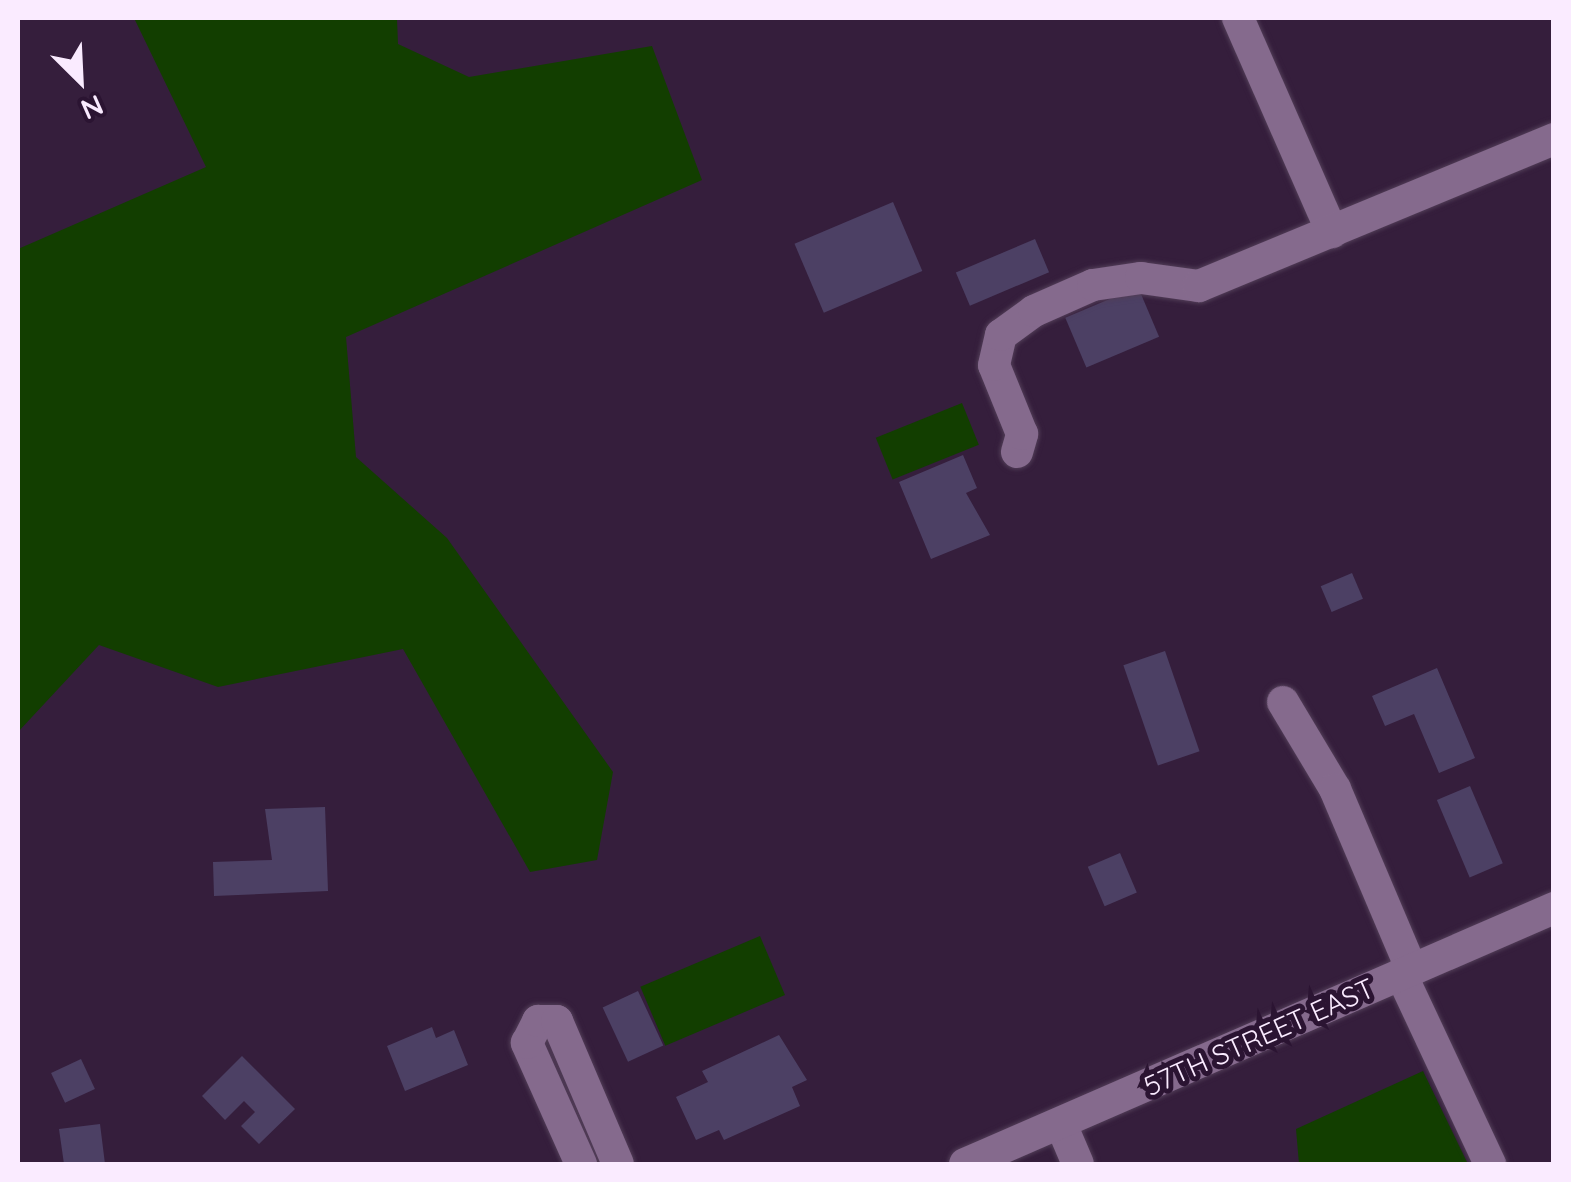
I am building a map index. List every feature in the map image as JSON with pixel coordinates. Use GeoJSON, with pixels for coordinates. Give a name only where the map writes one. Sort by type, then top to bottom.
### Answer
{"type":"FeatureCollection","features":[{"type":"Feature","properties":{"kind":"street"},"geometry":{"type":"LineString","coordinates":[[1238,18],[1332,232]]}},
{"type":"Feature","properties":{"kind":"street"},"geometry":{"type":"LineString","coordinates":[[1018,452],[1022,434],[994,365],[1000,335],[1034,311],[1109,282],[1199,286],[1554,140]]}},
{"type":"Feature","properties":{"kind":"street"},"geometry":{"type":"LineString","coordinates":[[1283,702],[1335,789],[1407,972],[1490,1164]]}},
{"type":"Feature","properties":{"kind":"street","name":"57TH STREET EAST"},"geometry":{"type":"LineString","coordinates":[[965,1164],[1554,908]]}},
{"type":"Feature","properties":{"kind":"street"},"geometry":{"type":"LineString","coordinates":[[581,1164],[527,1043],[538,1021],[556,1021],[618,1164]]}},
{"type":"Feature","properties":{"kind":"street"},"geometry":{"type":"LineString","coordinates":[[1061,1124],[1078,1164]]}},
{"type":"Feature","properties":{"kind":"green space"},"geometry":{"type":"Polygon","coordinates":[[[134,18],[397,18],[398,44],[469,77],[652,46],[702,180],[346,337],[356,457],[447,538],[613,772],[597,860],[530,872],[403,649],[218,687],[99,645],[18,732],[18,249],[206,167],[134,18]]]}},
{"type":"Feature","properties":{"kind":"green space"},"geometry":{"type":"Polygon","coordinates":[[[962,403],[979,445],[893,480],[876,438],[962,403]]]}},
{"type":"Feature","properties":{"kind":"green space"},"geometry":{"type":"Polygon","coordinates":[[[760,936],[785,995],[665,1046],[640,987],[760,936]]]}},
{"type":"Feature","properties":{"kind":"green space"},"geometry":{"type":"Polygon","coordinates":[[[1423,1071],[1468,1164],[1299,1164],[1296,1129],[1423,1071]]]}},
{"type":"Feature","properties":{"kind":"building"},"geometry":{"type":"Polygon","coordinates":[[[893,202],[922,271],[824,313],[795,244],[893,202]]]}},
{"type":"Feature","properties":{"kind":"building"},"geometry":{"type":"Polygon","coordinates":[[[1035,239],[1049,272],[970,306],[956,273],[1035,239]]]}},
{"type":"Feature","properties":{"kind":"building"},"geometry":{"type":"Polygon","coordinates":[[[1138,287],[1159,337],[1086,368],[1065,318],[1138,287]]]}},
{"type":"Feature","properties":{"kind":"building"},"geometry":{"type":"Polygon","coordinates":[[[963,455],[977,488],[966,493],[990,535],[931,559],[899,482],[963,455]]]}},
{"type":"Feature","properties":{"kind":"building"},"geometry":{"type":"Polygon","coordinates":[[[1352,573],[1363,599],[1332,612],[1321,586],[1352,573]]]}},
{"type":"Feature","properties":{"kind":"building"},"geometry":{"type":"Polygon","coordinates":[[[1165,651],[1200,751],[1158,766],[1123,665],[1165,651]]]}},
{"type":"Feature","properties":{"kind":"building"},"geometry":{"type":"Polygon","coordinates":[[[1437,668],[1475,758],[1439,773],[1414,714],[1385,726],[1372,696],[1437,668]]]}},
{"type":"Feature","properties":{"kind":"building"},"geometry":{"type":"Polygon","coordinates":[[[1470,786],[1503,863],[1470,877],[1437,800],[1470,786]]]}},
{"type":"Feature","properties":{"kind":"building"},"geometry":{"type":"Polygon","coordinates":[[[325,807],[328,891],[214,896],[213,862],[272,860],[265,809],[325,807]]]}},
{"type":"Feature","properties":{"kind":"building"},"geometry":{"type":"Polygon","coordinates":[[[1120,853],[1137,893],[1105,906],[1088,867],[1120,853]]]}},
{"type":"Feature","properties":{"kind":"building"},"geometry":{"type":"Polygon","coordinates":[[[638,991],[663,1045],[628,1062],[603,1007],[638,991]]]}},
{"type":"Feature","properties":{"kind":"building"},"geometry":{"type":"Polygon","coordinates":[[[432,1027],[436,1038],[454,1030],[468,1065],[405,1091],[387,1046],[432,1027]]]}},
{"type":"Feature","properties":{"kind":"building"},"geometry":{"type":"Polygon","coordinates":[[[779,1035],[807,1080],[792,1087],[800,1106],[724,1140],[719,1130],[696,1140],[676,1097],[708,1082],[702,1071],[779,1035]]]}},
{"type":"Feature","properties":{"kind":"building"},"geometry":{"type":"Polygon","coordinates":[[[242,1056],[295,1109],[259,1144],[241,1126],[255,1112],[244,1101],[225,1120],[202,1096],[242,1056]]]}},
{"type":"Feature","properties":{"kind":"building"},"geometry":{"type":"Polygon","coordinates":[[[81,1059],[95,1089],[65,1103],[51,1073],[81,1059]]]}},
{"type":"Feature","properties":{"kind":"building"},"geometry":{"type":"Polygon","coordinates":[[[100,1124],[105,1164],[64,1164],[59,1129],[100,1124]]]}}]}
